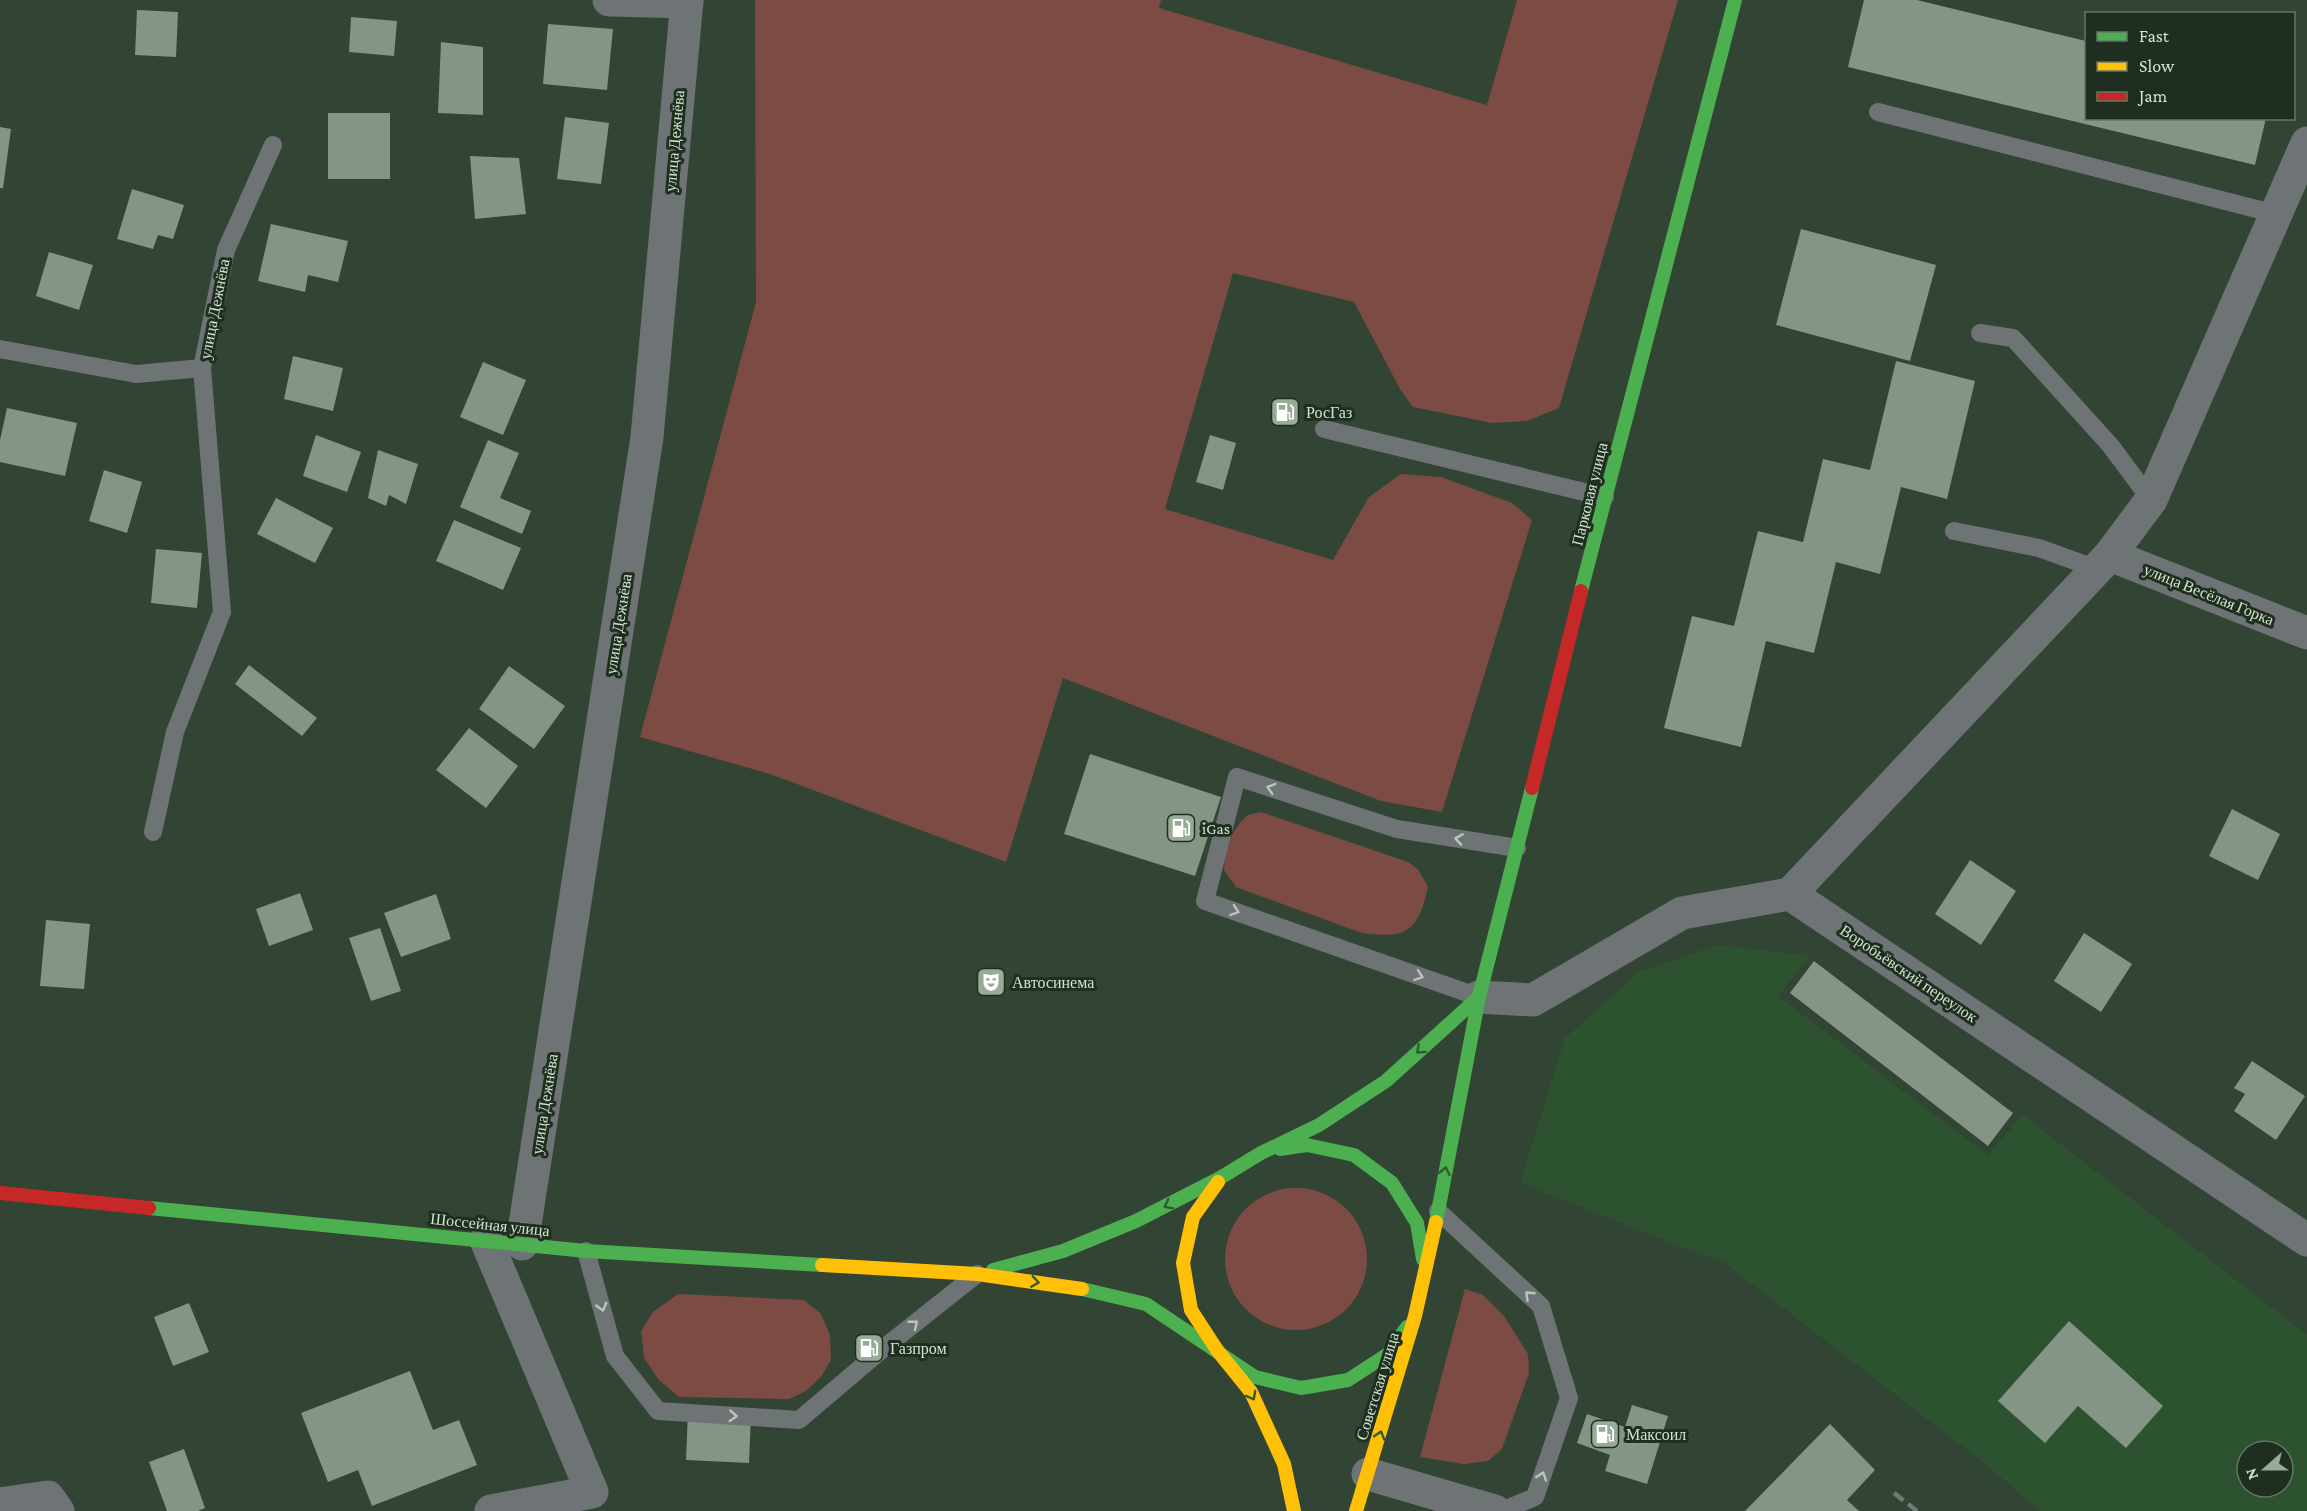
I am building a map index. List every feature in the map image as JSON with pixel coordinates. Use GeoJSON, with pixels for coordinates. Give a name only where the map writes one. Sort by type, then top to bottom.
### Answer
{"type":"FeatureCollection","features":[{"type":"Feature","properties":{"kind":"main road","name":"Парковая улица"},"geometry":{"type":"LineString","coordinates":[[1438,1211],[1479,996],[1605,497],[1735,0]]}},
{"type":"Feature","properties":{"kind":"main road"},"geometry":{"type":"LineString","coordinates":[[977,1274],[1063,1251],[1137,1221],[1220,1178],[1261,1153],[1319,1125],[1386,1081],[1479,996]]}},
{"type":"Feature","properties":{"kind":"main road"},"geometry":{"type":"LineString","coordinates":[[1261,1153],[1307,1144],[1354,1155],[1392,1183],[1417,1223],[1425,1270]]}},
{"type":"Feature","properties":{"kind":"main road"},"geometry":{"type":"LineString","coordinates":[[1220,1178],[1193,1217],[1183,1263],[1191,1310],[1216,1350],[1251,1392],[1284,1464],[1294,1511]]}},
{"type":"Feature","properties":{"kind":"main road","name":"Шоссейная улица"},"geometry":{"type":"LineString","coordinates":[[0,1193],[586,1251],[977,1274]]}},
{"type":"Feature","properties":{"kind":"main road","name":"Советская улица"},"geometry":{"type":"LineString","coordinates":[[1356,1511],[1415,1316],[1438,1211]]}},
{"type":"Feature","properties":{"kind":"main road"},"geometry":{"type":"LineString","coordinates":[[977,1274],[1074,1287],[1146,1304],[1255,1377],[1301,1388],[1348,1380],[1388,1354],[1415,1316]]}},
{"type":"Feature","properties":{"kind":"street"},"geometry":{"type":"LineString","coordinates":[[609,0],[688,1]]}},
{"type":"Feature","properties":{"kind":"street","name":"улица Дежнёва"},"geometry":{"type":"LineString","coordinates":[[522,1244],[647,437],[688,1]]}},
{"type":"Feature","properties":{"kind":"street"},"geometry":{"type":"LineString","coordinates":[[1479,996],[1533,1000],[1682,913],[1790,894],[2104,562],[2151,500],[2307,143]]}},
{"type":"Feature","properties":{"kind":"street","name":"улица Весёлая Горка"},"geometry":{"type":"LineString","coordinates":[[2104,562],[2307,633]]}},
{"type":"Feature","properties":{"kind":"street","name":"Воробьёвский переулок"},"geometry":{"type":"LineString","coordinates":[[1790,894],[2307,1240]]}},
{"type":"Feature","properties":{"kind":"street"},"geometry":{"type":"LineString","coordinates":[[486,1240],[592,1492],[491,1511]]}},
{"type":"Feature","properties":{"kind":"street"},"geometry":{"type":"LineString","coordinates":[[1368,1474],[1495,1511]]}},
{"type":"Feature","properties":{"kind":"street"},"geometry":{"type":"LineString","coordinates":[[0,1504],[48,1497],[58,1511]]}},
{"type":"Feature","properties":{"kind":"lane"},"geometry":{"type":"LineString","coordinates":[[1878,112],[2276,214]]}},
{"type":"Feature","properties":{"kind":"lane","name":"улица Дежнёва"},"geometry":{"type":"LineString","coordinates":[[153,832],[175,732],[222,612],[202,368],[226,250],[273,145]]}},
{"type":"Feature","properties":{"kind":"lane"},"geometry":{"type":"LineString","coordinates":[[1980,333],[2013,339],[2110,445],[2151,500]]}},
{"type":"Feature","properties":{"kind":"lane"},"geometry":{"type":"LineString","coordinates":[[0,349],[136,374],[202,368]]}},
{"type":"Feature","properties":{"kind":"lane"},"geometry":{"type":"LineString","coordinates":[[1324,429],[1605,497]]}},
{"type":"Feature","properties":{"kind":"lane"},"geometry":{"type":"LineString","coordinates":[[1954,531],[2104,562]]}},
{"type":"Feature","properties":{"kind":"lane"},"geometry":{"type":"LineString","coordinates":[[1479,996],[1205,901],[1237,777],[1397,829],[1516,848]]}},
{"type":"Feature","properties":{"kind":"lane"},"geometry":{"type":"LineString","coordinates":[[1438,1211],[1541,1306],[1569,1398],[1535,1497],[1501,1511]]}},
{"type":"Feature","properties":{"kind":"lane"},"geometry":{"type":"LineString","coordinates":[[586,1251],[615,1356],[658,1411],[799,1420],[885,1347],[977,1274]]}},
{"type":"Feature","properties":{"kind":"shaded area"},"geometry":{"type":"Polygon","coordinates":[[[755,0],[1161,0],[1159,8],[1487,105],[1517,0],[1678,0],[1559,408],[1527,421],[1492,423],[1413,407],[1400,389],[1354,302],[1233,273],[1165,509],[1333,560],[1369,497],[1401,474],[1441,477],[1512,503],[1532,520],[1442,812],[1381,801],[1063,678],[1006,862],[770,774],[640,737],[756,302],[755,0]]]}},
{"type":"Feature","properties":{"kind":"shaded area"},"geometry":{"type":"Polygon","coordinates":[[[1261,812],[1408,862],[1418,869],[1428,887],[1415,923],[1400,933],[1390,935],[1362,933],[1236,887],[1224,870],[1230,841],[1241,821],[1248,815],[1261,812]]]}},
{"type":"Feature","properties":{"kind":"shaded area"},"geometry":{"type":"Polygon","coordinates":[[[1717,945],[1810,956],[1778,996],[1988,1155],[2023,1115],[2307,1335],[2307,1511],[2040,1511],[1984,1463],[1726,1264],[1520,1183],[1565,1038],[1641,971],[1717,945]]]}},
{"type":"Feature","properties":{"kind":"shaded area"},"geometry":{"type":"Polygon","coordinates":[[[1296,1188],[1323,1194],[1346,1209],[1361,1232],[1367,1259],[1361,1286],[1346,1309],[1323,1324],[1296,1330],[1269,1324],[1246,1309],[1231,1286],[1225,1259],[1231,1232],[1246,1209],[1269,1194],[1296,1188]]]}},
{"type":"Feature","properties":{"kind":"shaded area"},"geometry":{"type":"Polygon","coordinates":[[[1465,1289],[1483,1295],[1504,1316],[1528,1354],[1529,1373],[1502,1449],[1488,1461],[1464,1464],[1420,1457],[1465,1289]]]}},
{"type":"Feature","properties":{"kind":"shaded area"},"geometry":{"type":"Polygon","coordinates":[[[678,1294],[804,1300],[821,1314],[830,1335],[831,1360],[821,1377],[806,1391],[789,1399],[679,1397],[659,1380],[644,1358],[641,1331],[653,1312],[678,1294]]]}},
{"type":"Feature","properties":{"kind":"building"},"geometry":{"type":"Polygon","coordinates":[[[1864,0],[1917,0],[2085,41],[2085,120],[2266,120],[2255,165],[1848,67],[1864,0]]]}},
{"type":"Feature","properties":{"kind":"building"},"geometry":{"type":"Polygon","coordinates":[[[137,10],[178,12],[176,57],[135,55],[137,10]]]}},
{"type":"Feature","properties":{"kind":"building"},"geometry":{"type":"Polygon","coordinates":[[[351,17],[397,21],[394,56],[349,52],[351,17]]]}},
{"type":"Feature","properties":{"kind":"building"},"geometry":{"type":"Polygon","coordinates":[[[548,24],[613,29],[607,90],[543,84],[548,24]]]}},
{"type":"Feature","properties":{"kind":"building"},"geometry":{"type":"Polygon","coordinates":[[[441,42],[483,47],[483,115],[438,113],[441,42]]]}},
{"type":"Feature","properties":{"kind":"building"},"geometry":{"type":"Polygon","coordinates":[[[328,113],[390,113],[390,179],[328,179],[328,113]]]}},
{"type":"Feature","properties":{"kind":"building"},"geometry":{"type":"Polygon","coordinates":[[[565,117],[609,123],[601,184],[557,179],[565,117]]]}},
{"type":"Feature","properties":{"kind":"building"},"geometry":{"type":"Polygon","coordinates":[[[0,127],[11,129],[3,188],[0,188],[0,127]]]}},
{"type":"Feature","properties":{"kind":"building"},"geometry":{"type":"Polygon","coordinates":[[[470,156],[519,158],[526,214],[475,219],[470,156]]]}},
{"type":"Feature","properties":{"kind":"building"},"geometry":{"type":"Polygon","coordinates":[[[132,189],[184,205],[173,239],[158,235],[153,249],[117,239],[132,189]]]}},
{"type":"Feature","properties":{"kind":"building"},"geometry":{"type":"Polygon","coordinates":[[[271,224],[348,241],[338,282],[308,275],[305,292],[258,281],[271,224]]]}},
{"type":"Feature","properties":{"kind":"building"},"geometry":{"type":"Polygon","coordinates":[[[1801,229],[1936,265],[1910,361],[1776,325],[1801,229]]]}},
{"type":"Feature","properties":{"kind":"building"},"geometry":{"type":"Polygon","coordinates":[[[49,252],[93,265],[79,310],[36,296],[49,252]]]}},
{"type":"Feature","properties":{"kind":"building"},"geometry":{"type":"Polygon","coordinates":[[[293,356],[343,368],[333,411],[284,399],[293,356]]]}},
{"type":"Feature","properties":{"kind":"building"},"geometry":{"type":"Polygon","coordinates":[[[1896,361],[1975,381],[1947,499],[1901,487],[1880,574],[1836,562],[1814,653],[1766,641],[1741,747],[1664,728],[1692,616],[1734,626],[1758,531],[1803,542],[1823,459],[1870,470],[1896,361]]]}},
{"type":"Feature","properties":{"kind":"building"},"geometry":{"type":"Polygon","coordinates":[[[483,362],[526,380],[503,435],[460,417],[483,362]]]}},
{"type":"Feature","properties":{"kind":"building"},"geometry":{"type":"Polygon","coordinates":[[[7,408],[77,423],[65,476],[0,462],[0,440],[7,408]]]}},
{"type":"Feature","properties":{"kind":"building"},"geometry":{"type":"Polygon","coordinates":[[[316,435],[361,452],[347,492],[303,476],[316,435]]]}},
{"type":"Feature","properties":{"kind":"building"},"geometry":{"type":"Polygon","coordinates":[[[1210,435],[1236,443],[1223,490],[1196,482],[1210,435]]]}},
{"type":"Feature","properties":{"kind":"building"},"geometry":{"type":"Polygon","coordinates":[[[488,440],[519,453],[500,498],[531,511],[522,534],[460,507],[488,440]]]}},
{"type":"Feature","properties":{"kind":"building"},"geometry":{"type":"Polygon","coordinates":[[[378,450],[418,464],[406,504],[389,495],[386,506],[368,498],[378,450]]]}},
{"type":"Feature","properties":{"kind":"building"},"geometry":{"type":"Polygon","coordinates":[[[104,470],[142,482],[127,533],[89,521],[104,470]]]}},
{"type":"Feature","properties":{"kind":"building"},"geometry":{"type":"Polygon","coordinates":[[[276,498],[333,528],[315,563],[257,534],[276,498]]]}},
{"type":"Feature","properties":{"kind":"building"},"geometry":{"type":"Polygon","coordinates":[[[454,520],[521,548],[503,590],[436,561],[454,520]]]}},
{"type":"Feature","properties":{"kind":"building"},"geometry":{"type":"Polygon","coordinates":[[[156,549],[202,553],[197,608],[151,603],[156,549]]]}},
{"type":"Feature","properties":{"kind":"building"},"geometry":{"type":"Polygon","coordinates":[[[249,665],[317,718],[302,736],[235,684],[249,665]]]}},
{"type":"Feature","properties":{"kind":"building"},"geometry":{"type":"Polygon","coordinates":[[[509,666],[565,706],[534,749],[479,709],[509,666]]]}},
{"type":"Feature","properties":{"kind":"building"},"geometry":{"type":"Polygon","coordinates":[[[469,728],[518,766],[486,808],[436,770],[469,728]]]}},
{"type":"Feature","properties":{"kind":"building"},"geometry":{"type":"Polygon","coordinates":[[[1090,754],[1221,797],[1195,876],[1064,834],[1090,754]]]}},
{"type":"Feature","properties":{"kind":"building"},"geometry":{"type":"Polygon","coordinates":[[[2232,809],[2280,834],[2258,880],[2209,856],[2232,809]]]}},
{"type":"Feature","properties":{"kind":"building"},"geometry":{"type":"Polygon","coordinates":[[[1970,860],[2016,891],[1981,945],[1935,914],[1970,860]]]}},
{"type":"Feature","properties":{"kind":"building"},"geometry":{"type":"Polygon","coordinates":[[[300,893],[313,930],[269,946],[256,909],[300,893]]]}},
{"type":"Feature","properties":{"kind":"building"},"geometry":{"type":"Polygon","coordinates":[[[436,894],[451,939],[401,957],[384,913],[436,894]]]}},
{"type":"Feature","properties":{"kind":"building"},"geometry":{"type":"Polygon","coordinates":[[[46,920],[90,924],[84,989],[40,986],[46,920]]]}},
{"type":"Feature","properties":{"kind":"building"},"geometry":{"type":"Polygon","coordinates":[[[380,928],[401,991],[371,1001],[349,938],[380,928]]]}},
{"type":"Feature","properties":{"kind":"building"},"geometry":{"type":"Polygon","coordinates":[[[2084,933],[2132,964],[2101,1012],[2054,981],[2084,933]]]}},
{"type":"Feature","properties":{"kind":"building"},"geometry":{"type":"Polygon","coordinates":[[[1814,961],[2013,1113],[1988,1146],[1790,993],[1814,961]]]}},
{"type":"Feature","properties":{"kind":"building"},"geometry":{"type":"Polygon","coordinates":[[[2252,1061],[2305,1096],[2276,1140],[2234,1111],[2245,1094],[2234,1088],[2252,1061]]]}},
{"type":"Feature","properties":{"kind":"building"},"geometry":{"type":"Polygon","coordinates":[[[189,1303],[209,1352],[173,1366],[154,1317],[189,1303]]]}},
{"type":"Feature","properties":{"kind":"building"},"geometry":{"type":"Polygon","coordinates":[[[2069,1321],[2163,1406],[2126,1448],[2078,1406],[2045,1443],[1998,1401],[2069,1321]]]}},
{"type":"Feature","properties":{"kind":"building"},"geometry":{"type":"Polygon","coordinates":[[[410,1371],[433,1430],[459,1420],[477,1465],[372,1506],[358,1470],[328,1482],[301,1413],[410,1371]]]}},
{"type":"Feature","properties":{"kind":"building"},"geometry":{"type":"Polygon","coordinates":[[[1632,1405],[1668,1416],[1647,1484],[1605,1471],[1610,1455],[1577,1443],[1587,1414],[1625,1427],[1632,1405]]]}},
{"type":"Feature","properties":{"kind":"building"},"geometry":{"type":"Polygon","coordinates":[[[688,1411],[751,1414],[749,1463],[686,1460],[688,1411]]]}},
{"type":"Feature","properties":{"kind":"building"},"geometry":{"type":"Polygon","coordinates":[[[1830,1424],[1875,1470],[1847,1500],[1859,1511],[1745,1511],[1830,1424]]]}},
{"type":"Feature","properties":{"kind":"building"},"geometry":{"type":"Polygon","coordinates":[[[184,1449],[205,1508],[198,1511],[167,1511],[149,1462],[184,1449]]]}},
{"type":"Feature","properties":{"kind":"railway"},"geometry":{"type":"LineString","coordinates":[[1894,1493],[1917,1511]]}},
{"type":"Feature","properties":{"kind":"traffic: fast"},"geometry":{"type":"LineString","coordinates":[[1581,591],[1735,0]]}},
{"type":"Feature","properties":{"kind":"traffic: fast"},"geometry":{"type":"LineString","coordinates":[[1436,1222],[1479,997],[1532,788]]}},
{"type":"Feature","properties":{"kind":"traffic: fast"},"geometry":{"type":"LineString","coordinates":[[993,1270],[1063,1251],[1136,1221],[1220,1178],[1261,1153],[1319,1125],[1386,1081],[1479,997]]}},
{"type":"Feature","properties":{"kind":"traffic: fast"},"geometry":{"type":"LineString","coordinates":[[1280,1149],[1307,1145],[1354,1155],[1392,1183],[1417,1223],[1423,1259]]}},
{"type":"Feature","properties":{"kind":"traffic: fast"},"geometry":{"type":"LineString","coordinates":[[149,1208],[586,1251],[822,1265]]}},
{"type":"Feature","properties":{"kind":"traffic: fast"},"geometry":{"type":"LineString","coordinates":[[1082,1289],[1146,1304],[1255,1377],[1301,1388],[1348,1380],[1388,1354],[1407,1327]]}},
{"type":"Feature","properties":{"kind":"traffic: slow"},"geometry":{"type":"LineString","coordinates":[[1218,1182],[1193,1217],[1183,1263],[1191,1310],[1217,1350],[1251,1392],[1284,1464],[1294,1511]]}},
{"type":"Feature","properties":{"kind":"traffic: slow"},"geometry":{"type":"LineString","coordinates":[[1356,1511],[1415,1316],[1436,1222]]}},
{"type":"Feature","properties":{"kind":"traffic: slow"},"geometry":{"type":"LineString","coordinates":[[822,1265],[977,1274],[1082,1289]]}},
{"type":"Feature","properties":{"kind":"traffic: jam"},"geometry":{"type":"LineString","coordinates":[[1532,788],[1581,591]]}},
{"type":"Feature","properties":{"kind":"traffic: jam"},"geometry":{"type":"LineString","coordinates":[[0,1193],[149,1208]]}},
{"type":"Feature","properties":{"kind":"place","name":"РосГаз"},"geometry":{"type":"Point","coordinates":[1285,412]}},
{"type":"Feature","properties":{"kind":"place","name":"iGas"},"geometry":{"type":"Point","coordinates":[1181,828]}},
{"type":"Feature","properties":{"kind":"place","name":"Автосинема"},"geometry":{"type":"Point","coordinates":[991,982]}},
{"type":"Feature","properties":{"kind":"place","name":"Газпром"},"geometry":{"type":"Point","coordinates":[869,1348]}},
{"type":"Feature","properties":{"kind":"place","name":"Максоил"},"geometry":{"type":"Point","coordinates":[1605,1434]}}]}
